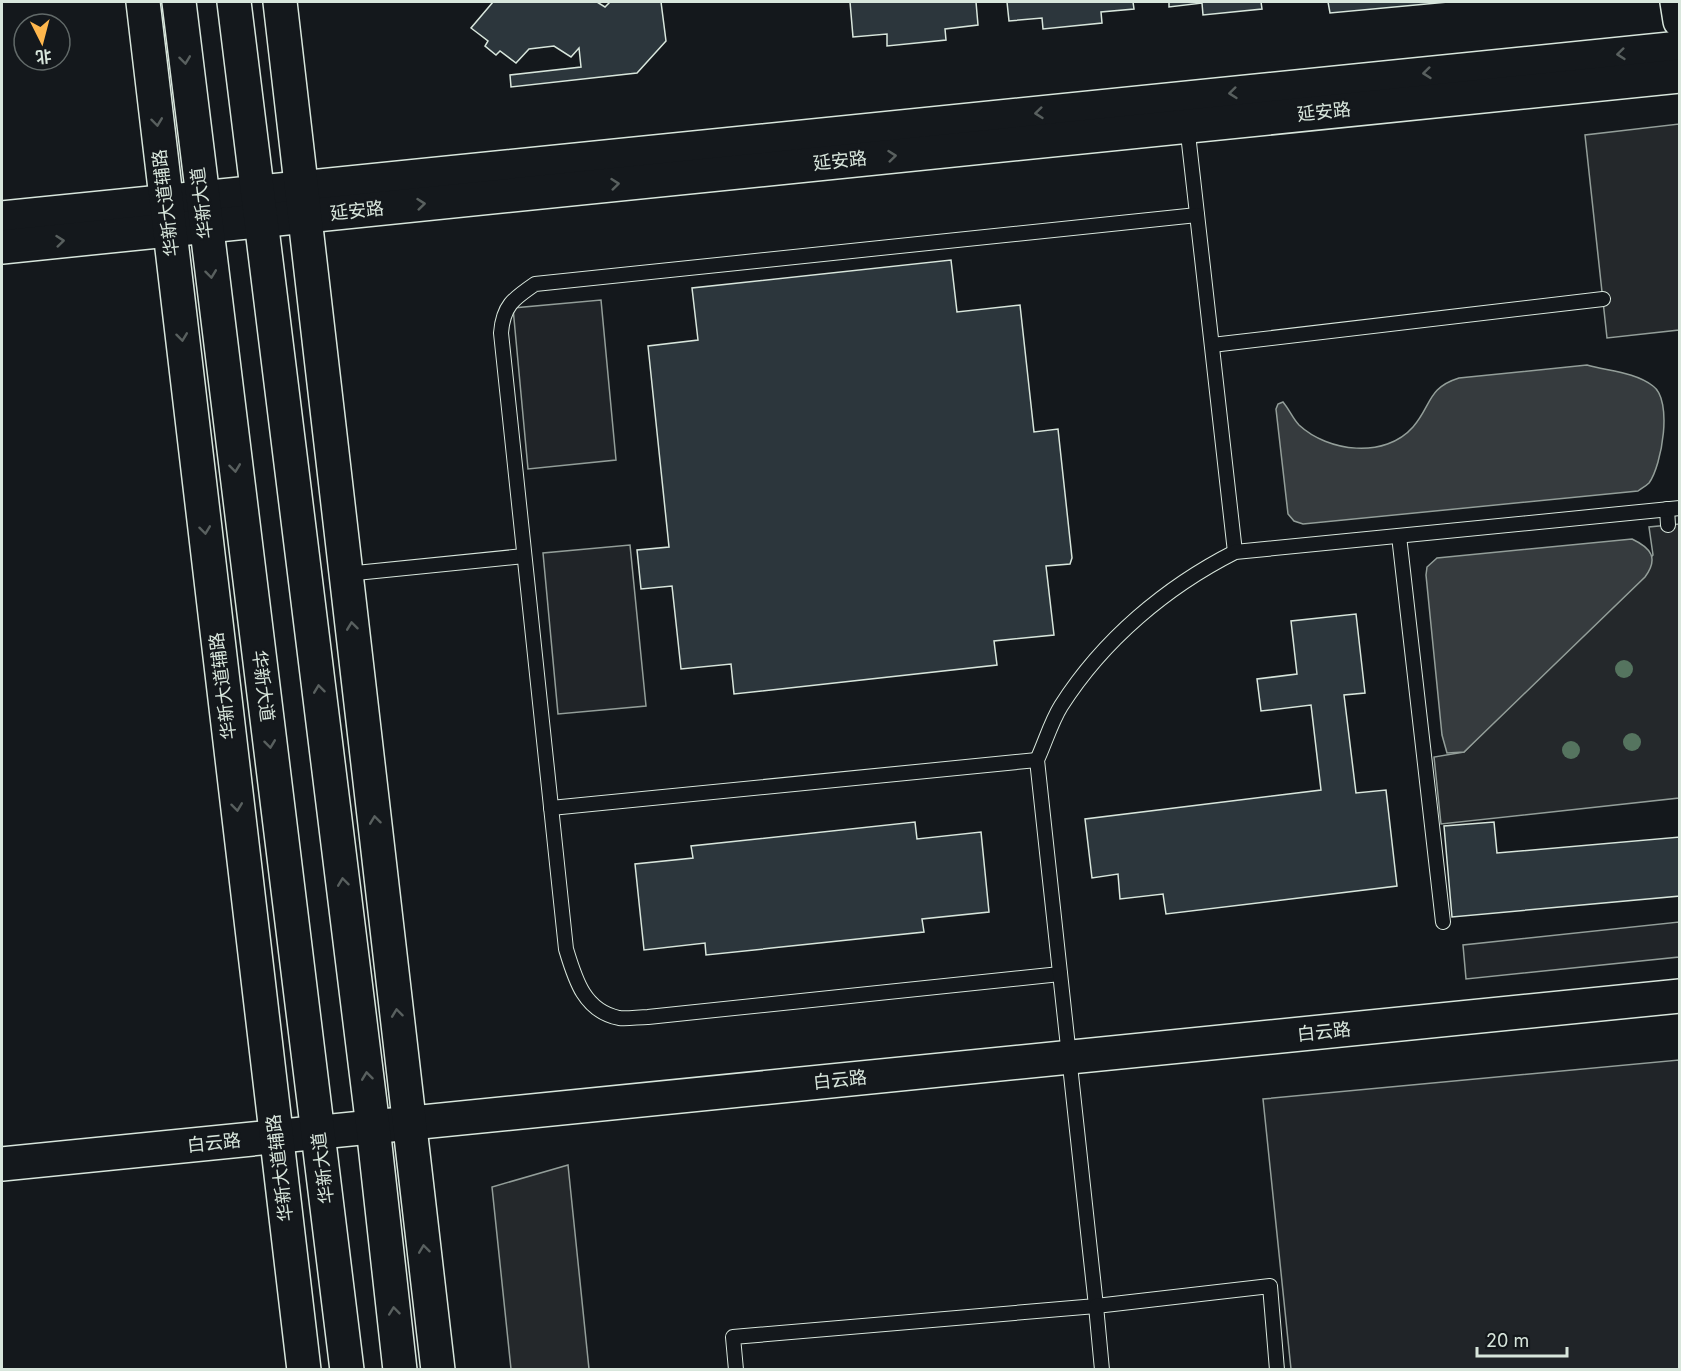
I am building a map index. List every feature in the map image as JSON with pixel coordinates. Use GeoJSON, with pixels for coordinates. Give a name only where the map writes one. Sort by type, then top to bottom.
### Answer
{"type":"FeatureCollection","features":[{"type":"Feature","properties":{"kind":"main road","name":"华新大道辅路"},"geometry":{"type":"LineString","coordinates":[[143,2],[304,1370]]}},
{"type":"Feature","properties":{"kind":"main road","name":"华新大道"},"geometry":{"type":"LineString","coordinates":[[179,2],[347,1370]]}},
{"type":"Feature","properties":{"kind":"main road"},"geometry":{"type":"LineString","coordinates":[[234,2],[374,1135],[400,1370]]}},
{"type":"Feature","properties":{"kind":"main road"},"geometry":{"type":"LineString","coordinates":[[280,2],[438,1370]]}},
{"type":"Feature","properties":{"kind":"main road"},"geometry":{"type":"LineString","coordinates":[[1677,2],[1680,21]]}},
{"type":"Feature","properties":{"kind":"main road","name":"延安路"},"geometry":{"type":"LineString","coordinates":[[2,218],[168,215],[303,202],[1185,112],[1680,48]]}},
{"type":"Feature","properties":{"kind":"main road","name":"延安路"},"geometry":{"type":"LineString","coordinates":[[1185,112],[1680,76]]}},
{"type":"Feature","properties":{"kind":"main road","name":"延安路"},"geometry":{"type":"LineString","coordinates":[[2,247],[168,215]]}},
{"type":"Feature","properties":{"kind":"main road","name":"白云路"},"geometry":{"type":"LineString","coordinates":[[1070,1067],[1680,996]]}},
{"type":"Feature","properties":{"kind":"main road","name":"白云路"},"geometry":{"type":"LineString","coordinates":[[2,1164],[277,1145],[1070,1067],[1680,1017]]}},
{"type":"Feature","properties":{"kind":"main road","name":"白云路"},"geometry":{"type":"LineString","coordinates":[[2,1183],[277,1145]]}},
{"type":"Feature","properties":{"kind":"lane"},"geometry":{"type":"LineString","coordinates":[[1185,112],[1235,552]]}},
{"type":"Feature","properties":{"kind":"lane"},"geometry":{"type":"LineString","coordinates":[[1060,974],[619,1018],[595,1008],[576,984],[567,949],[501,333],[502,314],[516,297],[535,284],[1197,215]]}},
{"type":"Feature","properties":{"kind":"lane"},"geometry":{"type":"LineString","coordinates":[[1212,345],[1603,299]]}},
{"type":"Feature","properties":{"kind":"lane"},"geometry":{"type":"LineString","coordinates":[[1101,1370],[1037,760],[1060,708],[1094,659],[1150,606],[1210,565],[1235,552],[1673,509],[1668,525]]}},
{"type":"Feature","properties":{"kind":"lane"},"geometry":{"type":"LineString","coordinates":[[1400,536],[1432,788],[1443,922]]}},
{"type":"Feature","properties":{"kind":"lane"},"geometry":{"type":"LineString","coordinates":[[346,574],[524,556]]}},
{"type":"Feature","properties":{"kind":"lane"},"geometry":{"type":"LineString","coordinates":[[551,808],[1037,760]]}},
{"type":"Feature","properties":{"kind":"lane"},"geometry":{"type":"LineString","coordinates":[[736,1370],[733,1337],[1096,1306],[1270,1286],[1277,1370]]}},
{"type":"Feature","properties":{"kind":"shaded area"},"geometry":{"type":"Polygon","coordinates":[[[1679,124],[1679,330],[1607,338],[1585,135],[1679,124]]]}},
{"type":"Feature","properties":{"kind":"shaded area"},"geometry":{"type":"Polygon","coordinates":[[[601,300],[616,460],[528,469],[513,308],[601,300]]]}},
{"type":"Feature","properties":{"kind":"shaded area"},"geometry":{"type":"Polygon","coordinates":[[[1587,365],[1621,372],[1646,381],[1659,393],[1664,418],[1658,462],[1649,483],[1638,491],[1303,524],[1294,521],[1288,514],[1276,409],[1278,404],[1283,402],[1299,425],[1325,441],[1340,446],[1372,448],[1401,437],[1413,427],[1435,392],[1459,378],[1587,365]]]}},
{"type":"Feature","properties":{"kind":"shaded area"},"geometry":{"type":"Polygon","coordinates":[[[1679,524],[1679,798],[1441,824],[1434,757],[1464,752],[1653,555],[1649,527],[1679,524]]]}},
{"type":"Feature","properties":{"kind":"shaded area"},"geometry":{"type":"Polygon","coordinates":[[[1632,539],[1644,546],[1651,554],[1652,564],[1645,577],[1464,752],[1447,753],[1442,735],[1427,567],[1437,558],[1632,539]]]}},
{"type":"Feature","properties":{"kind":"shaded area"},"geometry":{"type":"Polygon","coordinates":[[[630,545],[646,706],[558,714],[543,553],[630,545]]]}},
{"type":"Feature","properties":{"kind":"shaded area"},"geometry":{"type":"Polygon","coordinates":[[[1679,922],[1679,957],[1466,979],[1463,945],[1679,922]]]}},
{"type":"Feature","properties":{"kind":"shaded area"},"geometry":{"type":"Polygon","coordinates":[[[1679,1060],[1679,1369],[1291,1369],[1263,1099],[1679,1060]]]}},
{"type":"Feature","properties":{"kind":"shaded area"},"geometry":{"type":"Polygon","coordinates":[[[568,1165],[589,1369],[511,1369],[492,1187],[568,1165]]]}},
{"type":"Feature","properties":{"kind":"building"},"geometry":{"type":"Polygon","coordinates":[[[493,2],[597,2],[605,7],[610,2],[661,2],[666,41],[637,73],[511,87],[510,75],[581,67],[579,48],[571,57],[554,46],[529,49],[516,63],[500,51],[496,55],[485,46],[488,41],[471,28],[493,2]]]}},
{"type":"Feature","properties":{"kind":"building"},"geometry":{"type":"Polygon","coordinates":[[[850,2],[976,2],[978,25],[945,29],[946,40],[887,46],[887,34],[853,37],[850,2]]]}},
{"type":"Feature","properties":{"kind":"building"},"geometry":{"type":"Polygon","coordinates":[[[1007,2],[1133,2],[1134,9],[1101,12],[1102,23],[1043,29],[1042,18],[1009,21],[1007,2]]]}},
{"type":"Feature","properties":{"kind":"building"},"geometry":{"type":"Polygon","coordinates":[[[1169,2],[1261,2],[1262,9],[1203,15],[1202,3],[1169,7],[1169,2]]]}},
{"type":"Feature","properties":{"kind":"building"},"geometry":{"type":"Polygon","coordinates":[[[1328,2],[1448,2],[1330,13],[1328,2]]]}},
{"type":"Feature","properties":{"kind":"building"},"geometry":{"type":"Polygon","coordinates":[[[951,260],[957,312],[1020,305],[1034,432],[1058,429],[1072,558],[1070,564],[1046,566],[1054,635],[994,641],[997,665],[734,694],[731,664],[681,669],[672,586],[641,589],[637,550],[669,547],[648,346],[698,340],[692,288],[951,260]]]}},
{"type":"Feature","properties":{"kind":"building"},"geometry":{"type":"Polygon","coordinates":[[[1356,614],[1365,693],[1344,695],[1356,793],[1386,790],[1397,886],[1166,914],[1163,894],[1120,899],[1118,874],[1092,878],[1085,819],[1321,790],[1311,705],[1261,711],[1257,679],[1297,674],[1291,621],[1356,614]]]}},
{"type":"Feature","properties":{"kind":"building"},"geometry":{"type":"Polygon","coordinates":[[[915,822],[917,839],[981,832],[989,912],[922,919],[924,932],[706,955],[705,943],[644,950],[635,864],[693,858],[691,846],[915,822]]]}},
{"type":"Feature","properties":{"kind":"building"},"geometry":{"type":"Polygon","coordinates":[[[1494,822],[1497,853],[1680,837],[1680,896],[1452,917],[1444,826],[1494,822]]]}}]}
